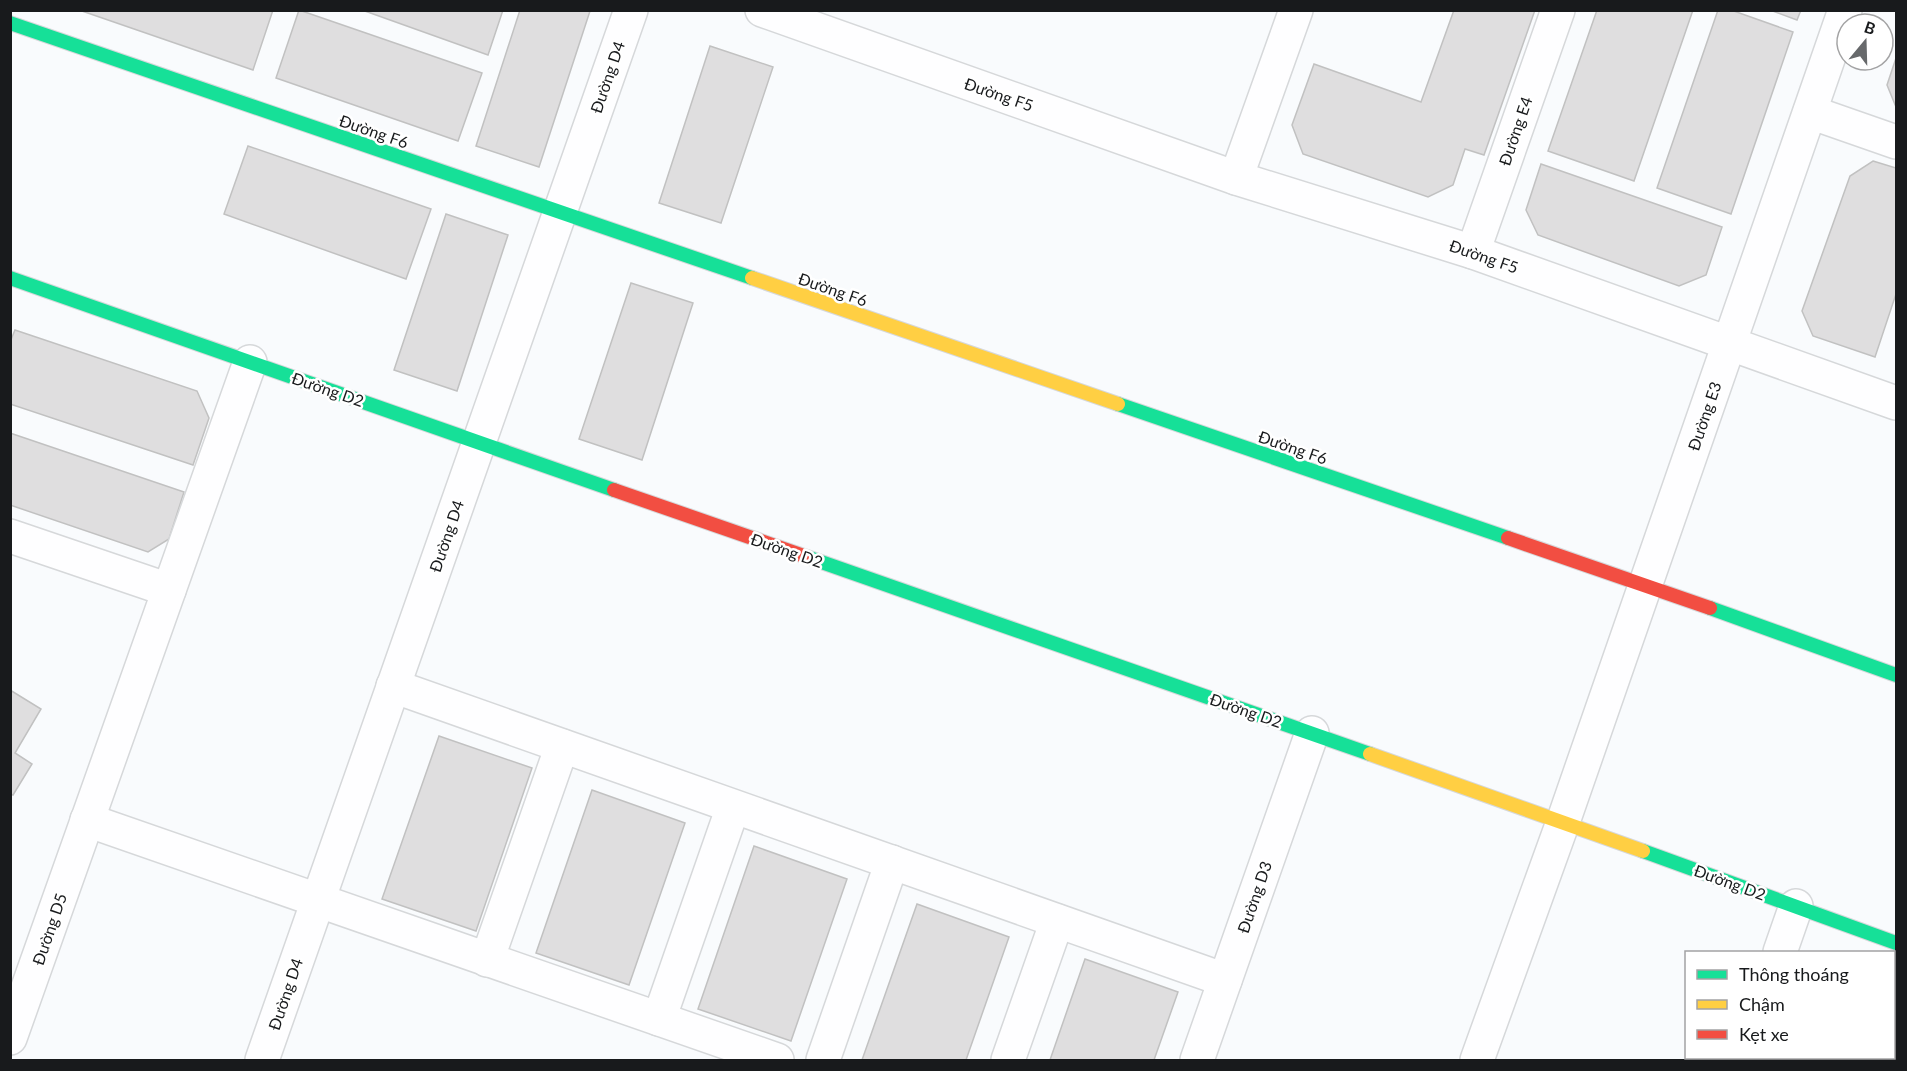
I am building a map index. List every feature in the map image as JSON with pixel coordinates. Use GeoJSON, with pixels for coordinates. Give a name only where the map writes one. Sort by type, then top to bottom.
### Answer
{"type":"FeatureCollection","features":[{"type":"Feature","properties":{"kind":"street","name":"Đường D4"},"geometry":{"type":"LineString","coordinates":[[262,1060],[631,10]]}},
{"type":"Feature","properties":{"kind":"street","name":"Đường F5"},"geometry":{"type":"LineString","coordinates":[[762,10],[1236,178],[1473,252],[1896,403]]}},
{"type":"Feature","properties":{"kind":"street"},"geometry":{"type":"LineString","coordinates":[[1236,178],[1296,10]]}},
{"type":"Feature","properties":{"kind":"street","name":"Đường E4"},"geometry":{"type":"LineString","coordinates":[[1473,252],[1557,10]]}},
{"type":"Feature","properties":{"kind":"street","name":"Đường E3"},"geometry":{"type":"LineString","coordinates":[[1563,822],[1845,10]]}},
{"type":"Feature","properties":{"kind":"street","name":"Đường F6"},"geometry":{"type":"LineString","coordinates":[[10,23],[1645,585],[1896,675]]}},
{"type":"Feature","properties":{"kind":"street"},"geometry":{"type":"LineString","coordinates":[[1810,112],[1896,142]]}},
{"type":"Feature","properties":{"kind":"street","name":"Đường D2"},"geometry":{"type":"LineString","coordinates":[[10,278],[1563,822],[1896,943]]}},
{"type":"Feature","properties":{"kind":"street","name":"Đường D5"},"geometry":{"type":"LineString","coordinates":[[10,1038],[250,362]]}},
{"type":"Feature","properties":{"kind":"street"},"geometry":{"type":"LineString","coordinates":[[10,536],[169,590]]}},
{"type":"Feature","properties":{"kind":"street"},"geometry":{"type":"LineString","coordinates":[[393,686],[1225,980]]}},
{"type":"Feature","properties":{"kind":"street","name":"Đường D3"},"geometry":{"type":"LineString","coordinates":[[1197,1060],[1312,734]]}},
{"type":"Feature","properties":{"kind":"street"},"geometry":{"type":"LineString","coordinates":[[487,960],[562,746]]}},
{"type":"Feature","properties":{"kind":"street"},"geometry":{"type":"LineString","coordinates":[[659,1019],[733,807]]}},
{"type":"Feature","properties":{"kind":"street"},"geometry":{"type":"LineString","coordinates":[[87,820],[777,1060]]}},
{"type":"Feature","properties":{"kind":"street"},"geometry":{"type":"LineString","coordinates":[[1478,1060],[1563,822]]}},
{"type":"Feature","properties":{"kind":"street"},"geometry":{"type":"LineString","coordinates":[[823,1060],[892,862]]}},
{"type":"Feature","properties":{"kind":"street"},"geometry":{"type":"LineString","coordinates":[[1780,951],[1796,906]]}},
{"type":"Feature","properties":{"kind":"street"},"geometry":{"type":"LineString","coordinates":[[1008,1060],[1057,921]]}},
{"type":"Feature","properties":{"kind":"building"},"geometry":{"type":"Polygon","coordinates":[[[79,10],[273,10],[253,70],[79,10]]]}},
{"type":"Feature","properties":{"kind":"building"},"geometry":{"type":"Polygon","coordinates":[[[299,10],[482,73],[458,141],[276,78],[299,10]]]}},
{"type":"Feature","properties":{"kind":"building"},"geometry":{"type":"Polygon","coordinates":[[[362,10],[503,10],[488,55],[362,10]]]}},
{"type":"Feature","properties":{"kind":"building"},"geometry":{"type":"Polygon","coordinates":[[[520,10],[590,11],[539,167],[476,146],[520,10]]]}},
{"type":"Feature","properties":{"kind":"building"},"geometry":{"type":"Polygon","coordinates":[[[1454,10],[1535,10],[1484,155],[1465,149],[1453,185],[1428,197],[1303,154],[1292,125],[1314,64],[1421,102],[1454,10]]]}},
{"type":"Feature","properties":{"kind":"building"},"geometry":{"type":"Polygon","coordinates":[[[1597,10],[1693,10],[1634,181],[1548,151],[1597,10]]]}},
{"type":"Feature","properties":{"kind":"building"},"geometry":{"type":"Polygon","coordinates":[[[1718,10],[1731,10],[1793,32],[1731,214],[1657,188],[1718,10]]]}},
{"type":"Feature","properties":{"kind":"building"},"geometry":{"type":"Polygon","coordinates":[[[1770,10],[1801,10],[1797,20],[1770,10]]]}},
{"type":"Feature","properties":{"kind":"building"},"geometry":{"type":"Polygon","coordinates":[[[710,46],[773,67],[721,223],[659,203],[710,46]]]}},
{"type":"Feature","properties":{"kind":"building"},"geometry":{"type":"Polygon","coordinates":[[[1896,58],[1896,107],[1887,85],[1891,72],[1895,72],[1896,58]]]}},
{"type":"Feature","properties":{"kind":"building"},"geometry":{"type":"Polygon","coordinates":[[[248,146],[431,209],[406,279],[224,214],[248,146]]]}},
{"type":"Feature","properties":{"kind":"building"},"geometry":{"type":"Polygon","coordinates":[[[1873,161],[1896,168],[1896,294],[1875,357],[1813,336],[1802,311],[1850,176],[1873,161]]]}},
{"type":"Feature","properties":{"kind":"building"},"geometry":{"type":"Polygon","coordinates":[[[1541,164],[1722,227],[1706,275],[1679,286],[1538,235],[1526,210],[1541,164]]]}},
{"type":"Feature","properties":{"kind":"building"},"geometry":{"type":"Polygon","coordinates":[[[446,214],[508,235],[457,391],[394,370],[446,214]]]}},
{"type":"Feature","properties":{"kind":"building"},"geometry":{"type":"Polygon","coordinates":[[[631,283],[693,303],[642,460],[579,439],[631,283]]]}},
{"type":"Feature","properties":{"kind":"building"},"geometry":{"type":"Polygon","coordinates":[[[15,330],[197,391],[209,418],[193,465],[10,404],[10,342],[15,330]]]}},
{"type":"Feature","properties":{"kind":"building"},"geometry":{"type":"Polygon","coordinates":[[[10,433],[184,492],[169,539],[148,552],[10,505],[10,433]]]}},
{"type":"Feature","properties":{"kind":"building"},"geometry":{"type":"Polygon","coordinates":[[[10,690],[41,709],[15,753],[32,764],[13,795],[10,794],[10,690]]]}},
{"type":"Feature","properties":{"kind":"building"},"geometry":{"type":"Polygon","coordinates":[[[439,736],[532,768],[476,931],[382,899],[439,736]]]}},
{"type":"Feature","properties":{"kind":"building"},"geometry":{"type":"Polygon","coordinates":[[[592,790],[685,823],[629,985],[536,953],[592,790]]]}},
{"type":"Feature","properties":{"kind":"building"},"geometry":{"type":"Polygon","coordinates":[[[754,846],[847,879],[791,1041],[698,1009],[754,846]]]}},
{"type":"Feature","properties":{"kind":"building"},"geometry":{"type":"Polygon","coordinates":[[[917,904],[1009,937],[966,1060],[862,1060],[917,904]]]}},
{"type":"Feature","properties":{"kind":"building"},"geometry":{"type":"Polygon","coordinates":[[[1085,959],[1178,992],[1154,1060],[1050,1060],[1085,959]]]}},
{"type":"Feature","properties":{"kind":"traffic: fast"},"geometry":{"type":"LineString","coordinates":[[10,23],[752,278]]}},
{"type":"Feature","properties":{"kind":"traffic: fast"},"geometry":{"type":"LineString","coordinates":[[10,278],[614,490]]}},
{"type":"Feature","properties":{"kind":"traffic: fast"},"geometry":{"type":"LineString","coordinates":[[1118,404],[1508,538]]}},
{"type":"Feature","properties":{"kind":"traffic: fast"},"geometry":{"type":"LineString","coordinates":[[807,557],[1370,754]]}},
{"type":"Feature","properties":{"kind":"traffic: fast"},"geometry":{"type":"LineString","coordinates":[[1710,608],[1896,675]]}},
{"type":"Feature","properties":{"kind":"traffic: fast"},"geometry":{"type":"LineString","coordinates":[[1643,851],[1896,943]]}},
{"type":"Feature","properties":{"kind":"traffic: slow"},"geometry":{"type":"LineString","coordinates":[[752,278],[1118,404]]}},
{"type":"Feature","properties":{"kind":"traffic: slow"},"geometry":{"type":"LineString","coordinates":[[1370,754],[1643,851]]}},
{"type":"Feature","properties":{"kind":"traffic: jam"},"geometry":{"type":"LineString","coordinates":[[614,490],[807,557]]}},
{"type":"Feature","properties":{"kind":"traffic: jam"},"geometry":{"type":"LineString","coordinates":[[1508,538],[1710,608]]}}]}
